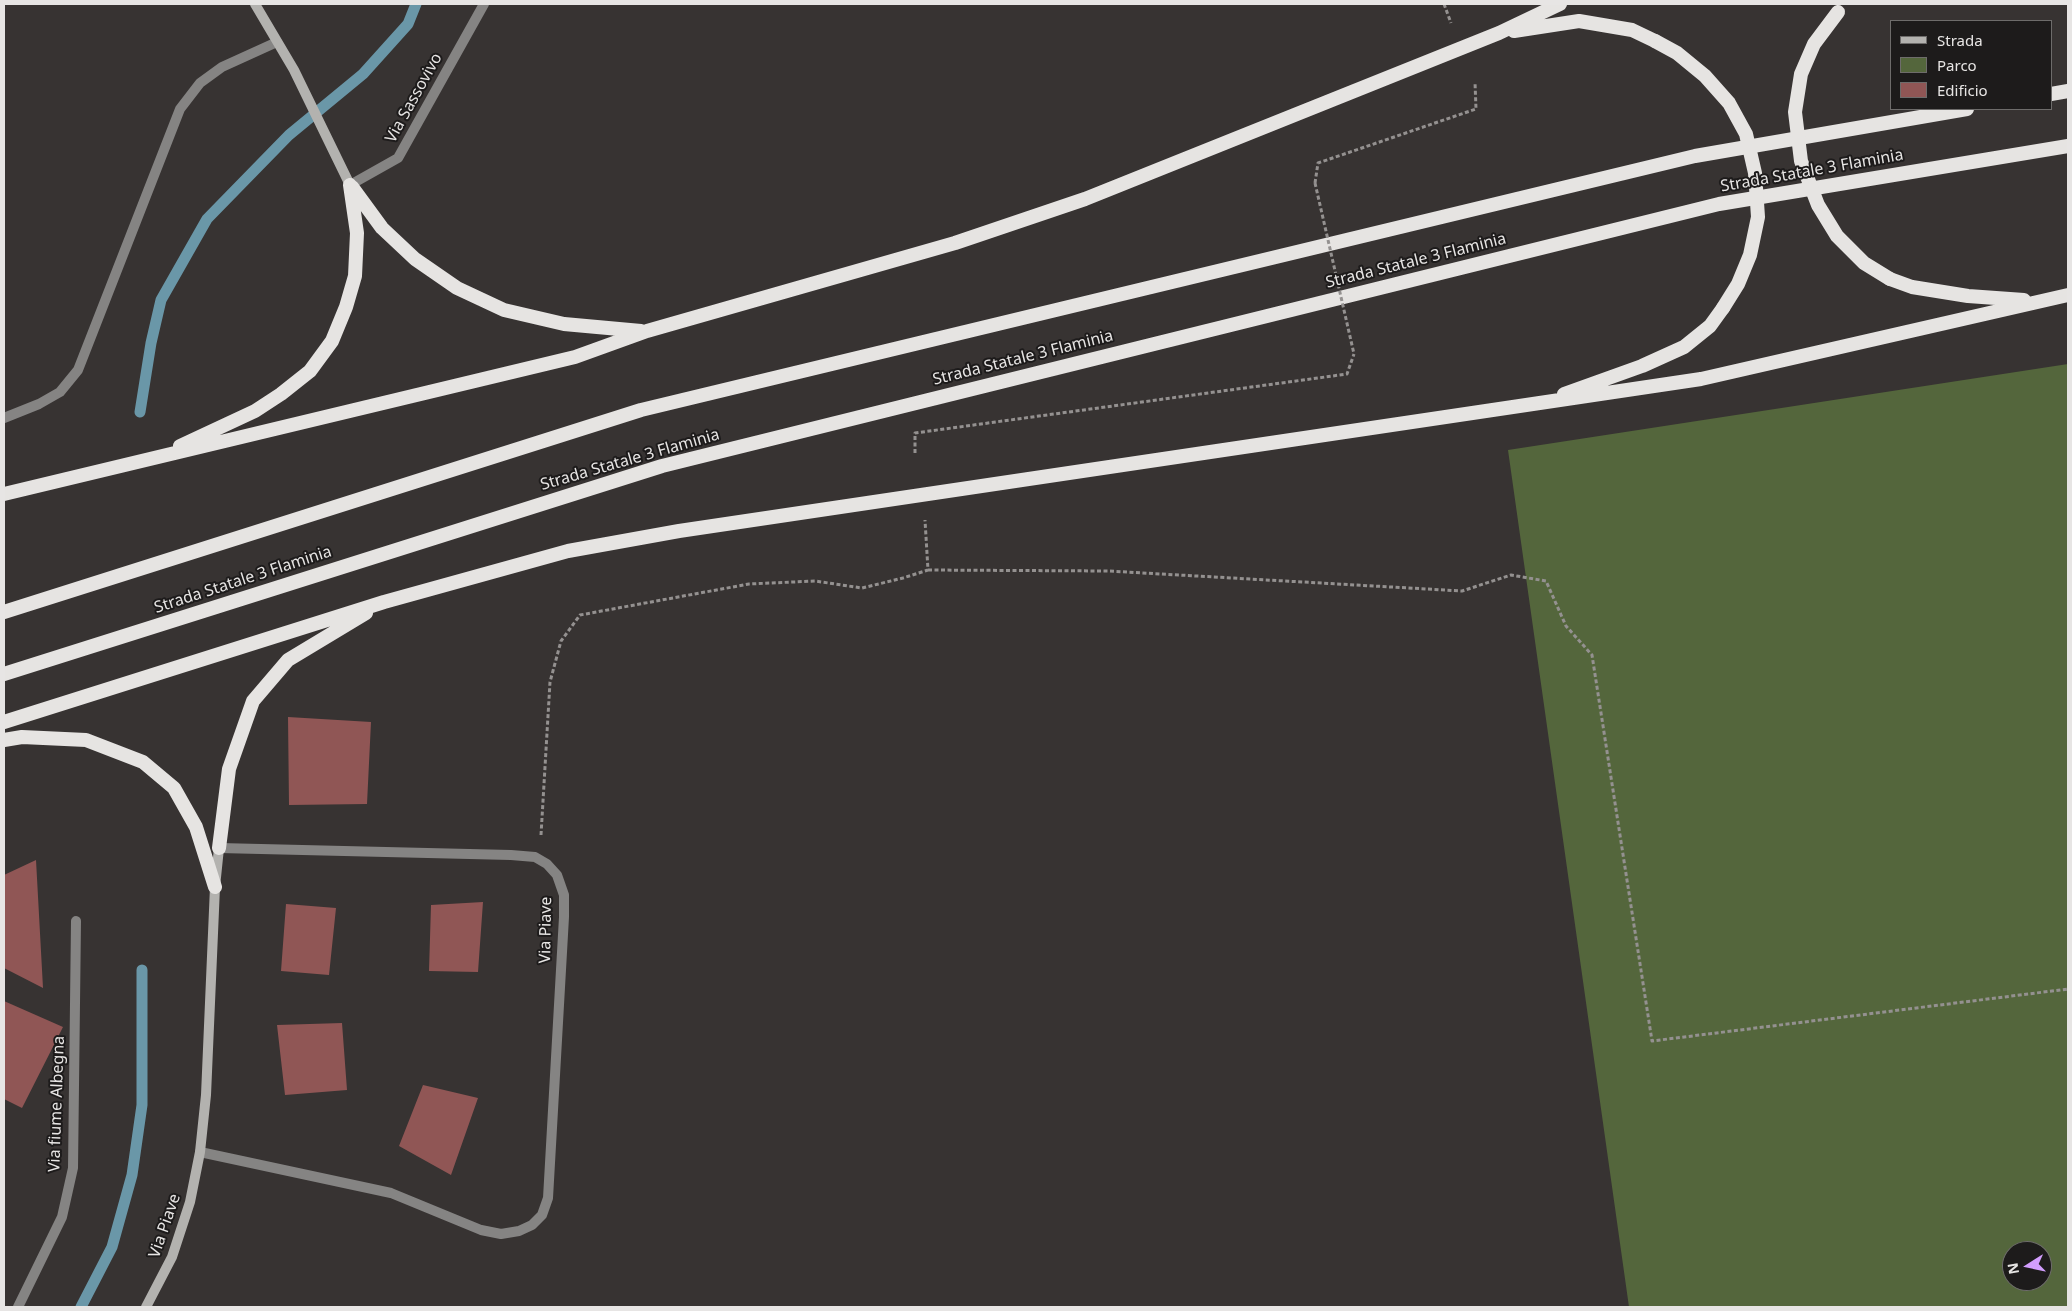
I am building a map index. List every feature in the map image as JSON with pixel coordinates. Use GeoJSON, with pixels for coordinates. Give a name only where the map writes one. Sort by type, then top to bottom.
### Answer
{"type":"FeatureCollection","features":[{"type":"Feature","properties":{"kind":"highway"},"geometry":{"type":"LineString","coordinates":[[4,494],[575,357],[648,331],[955,244],[1084,199],[1499,33],[1560,4]]}},
{"type":"Feature","properties":{"kind":"highway"},"geometry":{"type":"LineString","coordinates":[[1841,8],[1814,44],[1801,74],[1794,112],[1801,160],[1818,205],[1837,236],[1864,263],[1890,278],[1912,287],[1968,296],[2040,301]]}},
{"type":"Feature","properties":{"kind":"highway"},"geometry":{"type":"LineString","coordinates":[[1499,33],[1579,21],[1632,30],[1677,53],[1705,76],[1729,103],[1746,134],[1755,173],[1758,217],[1744,270],[1738,284],[1710,326],[1684,347],[1642,366],[1535,404]]}},
{"type":"Feature","properties":{"kind":"highway"},"geometry":{"type":"LineString","coordinates":[[2052,94],[2068,91]]}},
{"type":"Feature","properties":{"kind":"highway"},"geometry":{"type":"LineString","coordinates":[[4,612],[641,410],[1695,156],[1961,110]]}},
{"type":"Feature","properties":{"kind":"highway","name":"Strada Statale 3 Flaminia"},"geometry":{"type":"LineString","coordinates":[[4,674],[662,466],[1719,204],[2068,146]]}},
{"type":"Feature","properties":{"kind":"highway"},"geometry":{"type":"LineString","coordinates":[[350,184],[382,228],[415,259],[457,288],[504,310],[564,324],[648,331]]}},
{"type":"Feature","properties":{"kind":"highway"},"geometry":{"type":"LineString","coordinates":[[159,456],[255,411],[281,394],[310,371],[332,341],[346,307],[355,276],[357,233],[350,184]]}},
{"type":"Feature","properties":{"kind":"highway"},"geometry":{"type":"LineString","coordinates":[[4,722],[384,602],[568,551],[678,531],[1701,379],[2068,295]]}},
{"type":"Feature","properties":{"kind":"highway"},"geometry":{"type":"LineString","coordinates":[[219,848],[229,769],[253,701],[288,660],[384,602]]}},
{"type":"Feature","properties":{"kind":"highway"},"geometry":{"type":"LineString","coordinates":[[4,740],[22,737],[86,740],[143,762],[174,788],[192,819],[215,887]]}},
{"type":"Feature","properties":{"kind":"main road"},"geometry":{"type":"LineString","coordinates":[[255,4],[294,70],[350,184]]}},
{"type":"Feature","properties":{"kind":"main road","name":"Via Piave"},"geometry":{"type":"LineString","coordinates":[[146,1307],[172,1257],[190,1202],[200,1152],[206,1096],[215,887],[219,848]]}},
{"type":"Feature","properties":{"kind":"street","name":"Via Sassovivo"},"geometry":{"type":"LineString","coordinates":[[350,184],[398,158],[484,4]]}},
{"type":"Feature","properties":{"kind":"street"},"geometry":{"type":"LineString","coordinates":[[4,418],[39,404],[60,392],[78,370],[180,109],[200,83],[222,67],[277,42]]}},
{"type":"Feature","properties":{"kind":"street"},"geometry":{"type":"LineString","coordinates":[[219,848],[535,857]]}},
{"type":"Feature","properties":{"kind":"street","name":"Via Piave"},"geometry":{"type":"LineString","coordinates":[[200,1152],[392,1193],[481,1230],[501,1234],[519,1231],[532,1225],[542,1215],[548,1198],[564,917],[564,895],[557,875],[547,864],[535,857]]}},
{"type":"Feature","properties":{"kind":"street","name":"Via fiume Albegna"},"geometry":{"type":"LineString","coordinates":[[18,1307],[62,1217],[73,1168],[76,922]]}},
{"type":"Feature","properties":{"kind":"path"},"geometry":{"type":"LineString","coordinates":[[1444,4],[1451,23]]}},
{"type":"Feature","properties":{"kind":"path"},"geometry":{"type":"LineString","coordinates":[[915,453],[915,433],[1347,374],[1354,354],[1316,183],[1318,163],[1476,109],[1475,82]]}},
{"type":"Feature","properties":{"kind":"path"},"geometry":{"type":"LineString","coordinates":[[924,518],[928,570]]}},
{"type":"Feature","properties":{"kind":"path"},"geometry":{"type":"LineString","coordinates":[[535,857],[543,826],[550,682],[561,641],[580,616],[748,584],[815,582],[862,588],[928,570],[1108,571],[1462,592],[1511,575],[1546,581],[1566,626],[1592,655],[1652,1041],[2068,989]]}},
{"type":"Feature","properties":{"kind":"green space"},"geometry":{"type":"Polygon","coordinates":[[[2068,364],[2068,1307],[1629,1307],[1508,450],[2068,364]]]}},
{"type":"Feature","properties":{"kind":"building"},"geometry":{"type":"Polygon","coordinates":[[[288,717],[371,722],[367,804],[289,805],[288,717]]]}},
{"type":"Feature","properties":{"kind":"building"},"geometry":{"type":"Polygon","coordinates":[[[36,860],[43,988],[4,968],[4,875],[36,860]]]}},
{"type":"Feature","properties":{"kind":"building"},"geometry":{"type":"Polygon","coordinates":[[[483,902],[478,972],[429,971],[431,905],[483,902]]]}},
{"type":"Feature","properties":{"kind":"building"},"geometry":{"type":"Polygon","coordinates":[[[286,904],[336,908],[329,975],[281,971],[286,904]]]}},
{"type":"Feature","properties":{"kind":"building"},"geometry":{"type":"Polygon","coordinates":[[[4,1001],[63,1027],[22,1108],[4,1099],[4,1001]]]}},
{"type":"Feature","properties":{"kind":"building"},"geometry":{"type":"Polygon","coordinates":[[[342,1023],[347,1090],[285,1095],[277,1025],[342,1023]]]}},
{"type":"Feature","properties":{"kind":"building"},"geometry":{"type":"Polygon","coordinates":[[[423,1085],[478,1098],[451,1175],[399,1146],[423,1085]]]}},
{"type":"Feature","properties":{"kind":"waterway"},"geometry":{"type":"LineString","coordinates":[[140,412],[151,343],[161,300],[207,219],[289,135],[363,74],[408,24],[416,4]]}},
{"type":"Feature","properties":{"kind":"waterway"},"geometry":{"type":"LineString","coordinates":[[81,1307],[112,1247],[132,1175],[142,1105],[142,970]]}}]}
